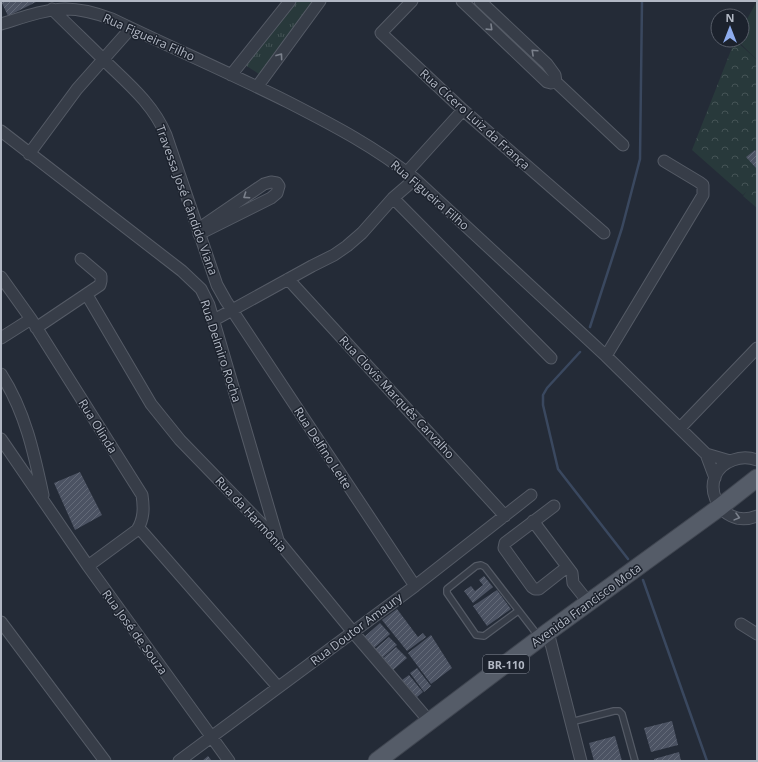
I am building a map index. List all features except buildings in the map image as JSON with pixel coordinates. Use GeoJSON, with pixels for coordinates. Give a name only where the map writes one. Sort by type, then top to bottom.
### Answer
{"type":"FeatureCollection","features":[{"type":"Feature","properties":{"kind":"main road","name":"Avenida Francisco Mota"},"geometry":{"type":"LineString","coordinates":[[377,761],[544,635],[720,507],[757,478]]}},
{"type":"Feature","properties":{"kind":"street"},"geometry":{"type":"LineString","coordinates":[[81,10],[88,1]]}},
{"type":"Feature","properties":{"kind":"street"},"geometry":{"type":"LineString","coordinates":[[232,75],[290,1]]}},
{"type":"Feature","properties":{"kind":"street"},"geometry":{"type":"LineString","coordinates":[[257,87],[320,1]]}},
{"type":"Feature","properties":{"kind":"street","name":"Rua Cícero Luiz da França"},"geometry":{"type":"LineString","coordinates":[[412,1],[381,33],[463,110],[604,233]]}},
{"type":"Feature","properties":{"kind":"street"},"geometry":{"type":"LineString","coordinates":[[462,1],[547,82],[556,82]]}},
{"type":"Feature","properties":{"kind":"street"},"geometry":{"type":"LineString","coordinates":[[480,1],[547,64],[556,75],[556,82],[623,145]]}},
{"type":"Feature","properties":{"kind":"street","name":"Rua Figueira Filho"},"geometry":{"type":"LineString","coordinates":[[1,24],[43,11],[60,8],[100,14],[257,87],[335,126],[362,142],[396,164],[411,176],[606,356],[706,454],[715,478]]}},
{"type":"Feature","properties":{"kind":"street","name":"Travessa José Cândido Viana"},"geometry":{"type":"LineString","coordinates":[[52,9],[140,95],[154,112],[161,124],[217,285],[232,309]]}},
{"type":"Feature","properties":{"kind":"street"},"geometry":{"type":"LineString","coordinates":[[29,154],[77,89],[131,28]]}},
{"type":"Feature","properties":{"kind":"street"},"geometry":{"type":"LineString","coordinates":[[214,320],[334,255],[347,246],[362,233],[393,198],[463,110]]}},
{"type":"Feature","properties":{"kind":"street","name":"Rua Delmiro Rocha"},"geometry":{"type":"LineString","coordinates":[[1,131],[182,271],[201,289],[214,320],[279,542]]}},
{"type":"Feature","properties":{"kind":"street"},"geometry":{"type":"LineString","coordinates":[[606,356],[703,195],[703,185],[700,182],[664,161]]}},
{"type":"Feature","properties":{"kind":"street"},"geometry":{"type":"LineString","coordinates":[[271,182],[277,183],[280,186],[277,193],[271,198],[198,232],[264,184],[271,182]]}},
{"type":"Feature","properties":{"kind":"street"},"geometry":{"type":"LineString","coordinates":[[393,198],[551,358]]}},
{"type":"Feature","properties":{"kind":"street"},"geometry":{"type":"LineString","coordinates":[[1,338],[87,295],[100,285],[101,276],[80,259]]}},
{"type":"Feature","properties":{"kind":"street","name":"Rua Olinda"},"geometry":{"type":"LineString","coordinates":[[1,277],[33,323],[142,495],[144,504],[142,522],[139,528]]}},
{"type":"Feature","properties":{"kind":"street","name":"Rua Clovis Marquês Carvalho"},"geometry":{"type":"LineString","coordinates":[[288,279],[505,516]]}},
{"type":"Feature","properties":{"kind":"street","name":"Rua da Harmônia"},"geometry":{"type":"LineString","coordinates":[[87,295],[151,404],[180,440],[279,542],[430,722]]}},
{"type":"Feature","properties":{"kind":"street","name":"Rua Delfino Leite"},"geometry":{"type":"LineString","coordinates":[[232,309],[414,586]]}},
{"type":"Feature","properties":{"kind":"street"},"geometry":{"type":"LineString","coordinates":[[680,428],[757,348]]}},
{"type":"Feature","properties":{"kind":"street","name":"Rua José de Souza"},"geometry":{"type":"LineString","coordinates":[[1,374],[8,384],[25,423],[44,501]]}},
{"type":"Feature","properties":{"kind":"street","name":"Rua José de Souza"},"geometry":{"type":"LineString","coordinates":[[1,440],[88,566],[210,737],[229,761]]}},
{"type":"Feature","properties":{"kind":"street","name":"Rua Figueira Filho"},"geometry":{"type":"LineString","coordinates":[[706,454],[730,461]]}},
{"type":"Feature","properties":{"kind":"street"},"geometry":{"type":"LineString","coordinates":[[757,460],[746,457],[730,461],[718,471],[715,478],[713,493],[720,507],[726,513],[743,519],[757,516]]}},
{"type":"Feature","properties":{"kind":"street","name":"Rua Doutor Amaury"},"geometry":{"type":"LineString","coordinates":[[179,761],[278,686],[353,632],[532,495]]}},
{"type":"Feature","properties":{"kind":"street"},"geometry":{"type":"LineString","coordinates":[[554,506],[505,543],[504,548],[534,589],[539,589],[567,567]]}},
{"type":"Feature","properties":{"kind":"street"},"geometry":{"type":"LineString","coordinates":[[533,521],[572,573],[573,583],[589,603]]}},
{"type":"Feature","properties":{"kind":"street"},"geometry":{"type":"LineString","coordinates":[[88,566],[139,528],[278,686]]}},
{"type":"Feature","properties":{"kind":"street"},"geometry":{"type":"LineString","coordinates":[[558,575],[562,580],[573,583]]}},
{"type":"Feature","properties":{"kind":"street"},"geometry":{"type":"LineString","coordinates":[[1,622],[105,761]]}},
{"type":"Feature","properties":{"kind":"street"},"geometry":{"type":"LineString","coordinates":[[741,624],[757,634]]}},
{"type":"Feature","properties":{"kind":"street"},"geometry":{"type":"LineString","coordinates":[[544,635],[571,722],[581,761]]}},
{"type":"Feature","properties":{"kind":"lane"},"geometry":{"type":"LineString","coordinates":[[518,611],[484,636],[476,635],[447,593],[447,589],[476,566],[481,565],[485,567],[518,611],[544,635]]}},
{"type":"Feature","properties":{"kind":"lane"},"geometry":{"type":"LineString","coordinates":[[571,722],[619,711],[622,714],[635,761]]}},
{"type":"Feature","properties":{"kind":"green space"},"geometry":{"type":"Polygon","coordinates":[[[292,1],[315,1],[259,74],[245,65],[292,1]]]}},
{"type":"Feature","properties":{"kind":"green space"},"geometry":{"type":"Polygon","coordinates":[[[757,1],[757,60],[745,48],[750,48],[750,14],[757,1]]]}},
{"type":"Feature","properties":{"kind":"green space"},"geometry":{"type":"Polygon","coordinates":[[[732,48],[744,48],[757,60],[757,153],[755,150],[747,157],[756,168],[757,167],[757,208],[743,196],[747,191],[743,195],[692,150],[732,48]]]}},
{"type":"Feature","properties":{"kind":"waterway"},"geometry":{"type":"LineString","coordinates":[[590,327],[622,228],[640,159],[642,1]]}},
{"type":"Feature","properties":{"kind":"waterway"},"geometry":{"type":"LineString","coordinates":[[580,352],[547,388],[543,395],[543,405],[558,469],[628,559]]}},
{"type":"Feature","properties":{"kind":"waterway"},"geometry":{"type":"LineString","coordinates":[[643,580],[707,761]]}}]}
